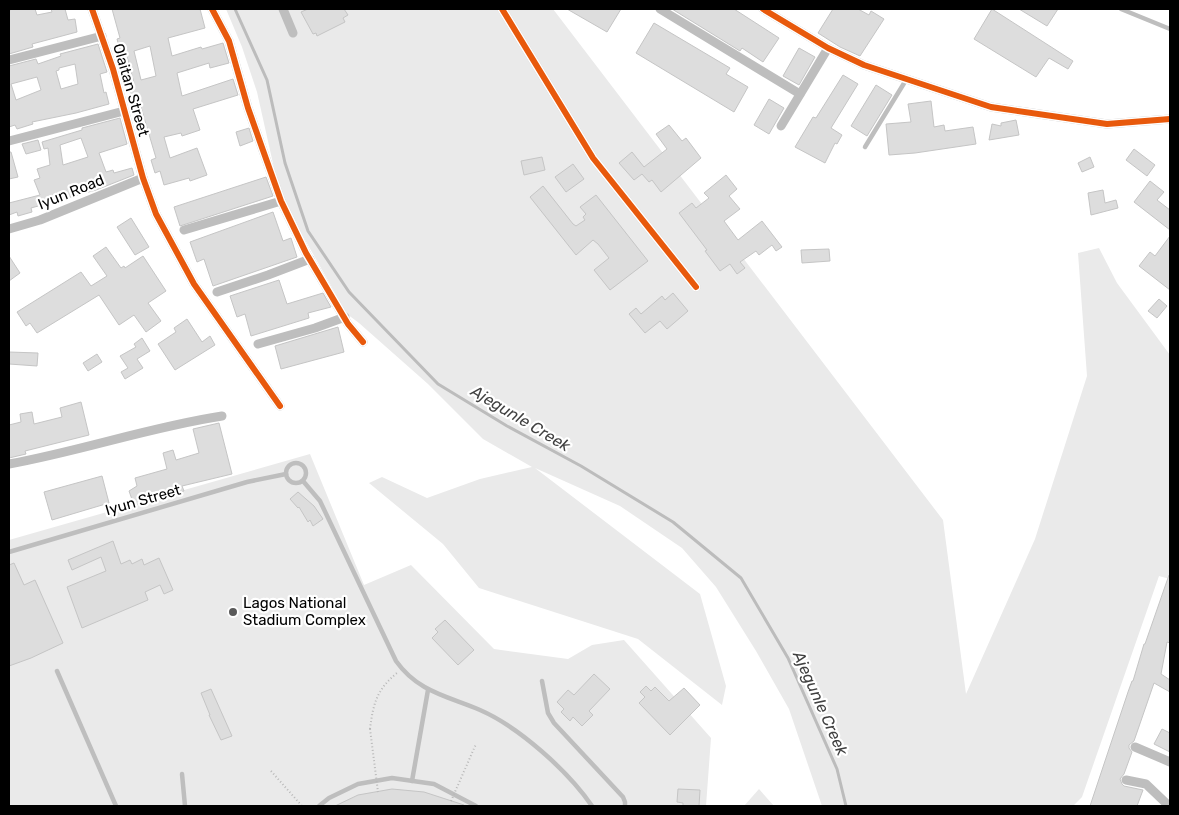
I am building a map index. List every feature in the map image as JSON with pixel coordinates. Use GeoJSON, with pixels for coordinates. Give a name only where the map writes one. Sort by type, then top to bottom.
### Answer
{"type":"FeatureCollection","features":[{"type":"Feature","properties":{"kind":"street","name":"Olaitan Street"},"geometry":{"type":"LineString","coordinates":[[92,9],[102,36],[143,178],[156,214],[194,284],[280,406]]}},
{"type":"Feature","properties":{"kind":"street"},"geometry":{"type":"LineString","coordinates":[[212,9],[230,41],[248,108],[281,201],[310,259],[345,317],[363,342]]}},
{"type":"Feature","properties":{"kind":"street"},"geometry":{"type":"LineString","coordinates":[[283,9],[293,33]]}},
{"type":"Feature","properties":{"kind":"street"},"geometry":{"type":"LineString","coordinates":[[502,9],[593,158],[696,287]]}},
{"type":"Feature","properties":{"kind":"street"},"geometry":{"type":"LineString","coordinates":[[660,9],[800,94]]}},
{"type":"Feature","properties":{"kind":"street"},"geometry":{"type":"LineString","coordinates":[[763,9],[828,48],[864,65],[991,107],[1096,123],[1119,124],[1170,120]]}},
{"type":"Feature","properties":{"kind":"street"},"geometry":{"type":"LineString","coordinates":[[9,60],[102,36]]}},
{"type":"Feature","properties":{"kind":"street"},"geometry":{"type":"LineString","coordinates":[[781,126],[828,48]]}},
{"type":"Feature","properties":{"kind":"street"},"geometry":{"type":"LineString","coordinates":[[9,141],[124,111]]}},
{"type":"Feature","properties":{"kind":"street","name":"Iyun Road"},"geometry":{"type":"LineString","coordinates":[[9,229],[40,220],[143,178]]}},
{"type":"Feature","properties":{"kind":"street"},"geometry":{"type":"LineString","coordinates":[[184,230],[281,201]]}},
{"type":"Feature","properties":{"kind":"street"},"geometry":{"type":"LineString","coordinates":[[217,292],[310,259]]}},
{"type":"Feature","properties":{"kind":"street"},"geometry":{"type":"LineString","coordinates":[[258,344],[315,328],[345,317]]}},
{"type":"Feature","properties":{"kind":"street"},"geometry":{"type":"LineString","coordinates":[[9,464],[100,444],[183,422],[222,416]]}},
{"type":"Feature","properties":{"kind":"street"},"geometry":{"type":"LineString","coordinates":[[1135,747],[1170,762]]}},
{"type":"Feature","properties":{"kind":"street"},"geometry":{"type":"LineString","coordinates":[[1126,780],[1146,784],[1169,806]]}},
{"type":"Feature","properties":{"kind":"lane"},"geometry":{"type":"LineString","coordinates":[[1121,9],[1170,29]]}},
{"type":"Feature","properties":{"kind":"lane"},"geometry":{"type":"LineString","coordinates":[[864,147],[906,80]]}},
{"type":"Feature","properties":{"kind":"lane"},"geometry":{"type":"LineString","coordinates":[[298,463],[304,466],[306,472],[303,480],[297,483],[290,482],[286,474],[289,465],[298,463]]}},
{"type":"Feature","properties":{"kind":"lane","name":"Iyun Street"},"geometry":{"type":"LineString","coordinates":[[9,552],[247,482],[286,474]]}},
{"type":"Feature","properties":{"kind":"lane"},"geometry":{"type":"LineString","coordinates":[[303,480],[320,501],[363,595],[396,661],[402,669],[414,681],[428,690],[481,710],[521,734],[566,776],[592,806]]}},
{"type":"Feature","properties":{"kind":"lane"},"geometry":{"type":"LineString","coordinates":[[57,671],[116,806]]}},
{"type":"Feature","properties":{"kind":"lane"},"geometry":{"type":"LineString","coordinates":[[542,681],[548,713],[554,723],[623,797],[626,802],[625,806]]}},
{"type":"Feature","properties":{"kind":"lane"},"geometry":{"type":"LineString","coordinates":[[412,781],[428,690]]}},
{"type":"Feature","properties":{"kind":"lane"},"geometry":{"type":"LineString","coordinates":[[182,774],[185,806]]}},
{"type":"Feature","properties":{"kind":"lane"},"geometry":{"type":"LineString","coordinates":[[319,806],[329,798],[358,784],[392,778],[434,784],[476,806]]}},
{"type":"Feature","properties":{"kind":"path"},"geometry":{"type":"LineString","coordinates":[[378,792],[370,729],[376,697],[386,682],[402,669]]}},
{"type":"Feature","properties":{"kind":"path"},"geometry":{"type":"LineString","coordinates":[[451,801],[476,744]]}},
{"type":"Feature","properties":{"kind":"path"},"geometry":{"type":"LineString","coordinates":[[271,771],[302,806]]}},
{"type":"Feature","properties":{"kind":"shaded area"},"geometry":{"type":"Polygon","coordinates":[[[226,9],[553,9],[943,520],[966,694],[1035,539],[1087,376],[1078,253],[1099,248],[1117,283],[1170,355],[1170,579],[1159,576],[1082,797],[1073,806],[822,806],[789,709],[716,587],[682,548],[620,506],[535,468],[700,594],[726,686],[722,705],[638,639],[479,588],[443,544],[369,483],[382,477],[427,498],[480,479],[532,467],[483,439],[428,384],[347,314],[287,208],[274,168],[257,92],[242,47],[226,9]]]}},
{"type":"Feature","properties":{"kind":"shaded area","name":"Lagos National Stadium Complex"},"geometry":{"type":"Polygon","coordinates":[[[310,454],[364,585],[411,565],[494,649],[568,659],[592,645],[624,640],[711,738],[706,806],[9,806],[9,540],[310,454]]]}},
{"type":"Feature","properties":{"kind":"shaded area"},"geometry":{"type":"Polygon","coordinates":[[[759,789],[774,806],[744,806],[759,789]]]}},
{"type":"Feature","properties":{"kind":"building"},"geometry":{"type":"Polygon","coordinates":[[[35,9],[37,15],[52,12],[51,9],[65,9],[68,20],[75,19],[77,32],[32,44],[33,47],[9,54],[9,10],[35,9]]]}},
{"type":"Feature","properties":{"kind":"building"},"geometry":{"type":"Polygon","coordinates":[[[112,9],[200,9],[205,28],[168,38],[172,56],[201,47],[202,49],[223,43],[229,63],[210,68],[209,63],[177,73],[182,96],[233,79],[238,95],[193,109],[200,130],[182,136],[181,133],[164,137],[170,158],[197,148],[207,175],[190,181],[189,178],[164,185],[160,171],[155,173],[151,160],[156,158],[138,97],[132,98],[128,84],[134,83],[126,53],[121,54],[117,39],[120,38],[112,9]],[[150,46],[134,51],[141,80],[156,76],[150,46]]]}},
{"type":"Feature","properties":{"kind":"building"},"geometry":{"type":"Polygon","coordinates":[[[308,9],[344,9],[348,15],[343,18],[345,22],[317,36],[316,33],[313,34],[301,12],[308,9]]]}},
{"type":"Feature","properties":{"kind":"building"},"geometry":{"type":"Polygon","coordinates":[[[567,9],[621,9],[607,32],[567,9]]]}},
{"type":"Feature","properties":{"kind":"building"},"geometry":{"type":"Polygon","coordinates":[[[672,9],[734,9],[779,38],[763,62],[742,48],[740,51],[672,9]]]}},
{"type":"Feature","properties":{"kind":"building"},"geometry":{"type":"Polygon","coordinates":[[[833,9],[858,9],[869,15],[871,11],[884,19],[860,56],[840,47],[818,33],[833,9]]]}},
{"type":"Feature","properties":{"kind":"building"},"geometry":{"type":"Polygon","coordinates":[[[992,9],[1073,61],[1068,69],[1049,58],[1036,77],[974,39],[992,9]]]}},
{"type":"Feature","properties":{"kind":"building"},"geometry":{"type":"Polygon","coordinates":[[[1019,9],[1058,9],[1047,26],[1019,9]]]}},
{"type":"Feature","properties":{"kind":"building"},"geometry":{"type":"Polygon","coordinates":[[[654,23],[730,68],[726,74],[748,87],[734,112],[636,53],[654,23]]]}},
{"type":"Feature","properties":{"kind":"building"},"geometry":{"type":"Polygon","coordinates":[[[98,44],[107,72],[100,74],[104,93],[106,92],[109,104],[32,122],[33,124],[17,129],[15,125],[9,127],[9,66],[36,59],[38,64],[61,56],[60,54],[98,44]],[[75,64],[59,68],[56,71],[61,89],[78,84],[75,64]],[[37,77],[11,84],[16,100],[41,90],[37,77]]]}},
{"type":"Feature","properties":{"kind":"building"},"geometry":{"type":"Polygon","coordinates":[[[799,48],[815,57],[799,85],[783,76],[799,48]]]}},
{"type":"Feature","properties":{"kind":"building"},"geometry":{"type":"Polygon","coordinates":[[[843,75],[858,84],[831,128],[842,135],[837,144],[835,143],[825,163],[795,147],[813,117],[816,118],[843,75]]]}},
{"type":"Feature","properties":{"kind":"building"},"geometry":{"type":"Polygon","coordinates":[[[876,85],[892,95],[867,136],[851,126],[876,85]]]}},
{"type":"Feature","properties":{"kind":"building"},"geometry":{"type":"Polygon","coordinates":[[[769,99],[784,108],[769,134],[754,125],[769,99]]]}},
{"type":"Feature","properties":{"kind":"building"},"geometry":{"type":"Polygon","coordinates":[[[931,101],[934,127],[944,125],[945,131],[973,127],[976,144],[889,155],[886,124],[911,122],[908,104],[931,101]]]}},
{"type":"Feature","properties":{"kind":"building"},"geometry":{"type":"Polygon","coordinates":[[[120,118],[127,144],[99,153],[106,172],[113,170],[114,173],[132,168],[134,175],[96,190],[31,208],[32,212],[18,216],[17,212],[9,215],[9,203],[40,195],[34,180],[40,178],[37,169],[50,165],[48,148],[44,149],[42,142],[82,130],[82,128],[120,118]],[[81,138],[60,145],[63,165],[88,157],[81,138]]]}},
{"type":"Feature","properties":{"kind":"building"},"geometry":{"type":"Polygon","coordinates":[[[1016,120],[1019,135],[989,140],[992,124],[1001,126],[1001,123],[1016,120]]]}},
{"type":"Feature","properties":{"kind":"building"},"geometry":{"type":"Polygon","coordinates":[[[669,125],[682,141],[686,138],[701,158],[661,192],[652,180],[649,182],[642,174],[634,180],[619,163],[632,152],[644,167],[667,149],[656,134],[669,125]]]}},
{"type":"Feature","properties":{"kind":"building"},"geometry":{"type":"Polygon","coordinates":[[[249,128],[253,141],[240,146],[236,132],[249,128]]]}},
{"type":"Feature","properties":{"kind":"building"},"geometry":{"type":"Polygon","coordinates":[[[38,140],[41,150],[26,154],[22,144],[38,140]]]}},
{"type":"Feature","properties":{"kind":"building"},"geometry":{"type":"Polygon","coordinates":[[[1134,149],[1155,165],[1147,176],[1126,160],[1134,149]]]}},
{"type":"Feature","properties":{"kind":"building"},"geometry":{"type":"Polygon","coordinates":[[[9,152],[11,152],[18,177],[9,179],[9,152]]]}},
{"type":"Feature","properties":{"kind":"building"},"geometry":{"type":"Polygon","coordinates":[[[542,157],[545,170],[524,175],[521,161],[542,157]]]}},
{"type":"Feature","properties":{"kind":"building"},"geometry":{"type":"Polygon","coordinates":[[[1090,157],[1094,167],[1082,172],[1078,163],[1090,157]]]}},
{"type":"Feature","properties":{"kind":"building"},"geometry":{"type":"Polygon","coordinates":[[[573,164],[584,179],[566,192],[555,177],[573,164]]]}},
{"type":"Feature","properties":{"kind":"building"},"geometry":{"type":"Polygon","coordinates":[[[726,175],[737,189],[729,196],[740,209],[724,221],[738,240],[762,221],[782,247],[776,251],[772,245],[759,255],[756,251],[740,262],[745,268],[737,274],[730,264],[720,271],[705,251],[707,250],[679,213],[692,203],[696,208],[709,198],[704,193],[726,175]]]}},
{"type":"Feature","properties":{"kind":"building"},"geometry":{"type":"Polygon","coordinates":[[[266,177],[273,196],[180,226],[174,207],[266,177]]]}},
{"type":"Feature","properties":{"kind":"building"},"geometry":{"type":"Polygon","coordinates":[[[1150,181],[1164,192],[1157,200],[1170,210],[1170,230],[1134,202],[1150,181]]]}},
{"type":"Feature","properties":{"kind":"building"},"geometry":{"type":"Polygon","coordinates":[[[543,186],[576,226],[585,220],[583,217],[586,214],[580,207],[596,195],[648,261],[610,290],[594,270],[609,258],[598,244],[593,240],[576,255],[530,197],[543,186]]]}},
{"type":"Feature","properties":{"kind":"building"},"geometry":{"type":"Polygon","coordinates":[[[1103,190],[1105,203],[1116,200],[1118,208],[1091,215],[1088,193],[1103,190]]]}},
{"type":"Feature","properties":{"kind":"building"},"geometry":{"type":"Polygon","coordinates":[[[273,212],[283,241],[291,238],[297,257],[213,286],[204,259],[197,262],[190,242],[273,212]]]}},
{"type":"Feature","properties":{"kind":"building"},"geometry":{"type":"Polygon","coordinates":[[[131,218],[149,247],[135,255],[117,227],[131,218]]]}},
{"type":"Feature","properties":{"kind":"building"},"geometry":{"type":"Polygon","coordinates":[[[1170,236],[1170,290],[1139,266],[1150,252],[1155,256],[1170,236]]]}},
{"type":"Feature","properties":{"kind":"building"},"geometry":{"type":"Polygon","coordinates":[[[106,247],[121,268],[124,266],[125,268],[143,256],[166,291],[148,303],[161,321],[146,332],[134,315],[119,325],[99,295],[37,333],[30,323],[26,326],[17,312],[81,272],[91,286],[107,276],[93,256],[106,247]]]}},
{"type":"Feature","properties":{"kind":"building"},"geometry":{"type":"Polygon","coordinates":[[[829,249],[830,261],[802,263],[801,250],[829,249]]]}},
{"type":"Feature","properties":{"kind":"building"},"geometry":{"type":"Polygon","coordinates":[[[9,256],[20,273],[9,281],[9,256]]]}},
{"type":"Feature","properties":{"kind":"building"},"geometry":{"type":"Polygon","coordinates":[[[279,280],[287,304],[323,293],[331,307],[308,313],[309,318],[251,336],[245,314],[237,317],[230,296],[279,280]]]}},
{"type":"Feature","properties":{"kind":"building"},"geometry":{"type":"Polygon","coordinates":[[[673,293],[688,311],[667,329],[660,321],[645,333],[629,314],[636,308],[641,314],[662,296],[665,300],[673,293]]]}},
{"type":"Feature","properties":{"kind":"building"},"geometry":{"type":"Polygon","coordinates":[[[1159,299],[1167,306],[1157,318],[1148,311],[1159,299]]]}},
{"type":"Feature","properties":{"kind":"building"},"geometry":{"type":"Polygon","coordinates":[[[187,319],[202,342],[210,336],[215,345],[175,370],[158,344],[176,332],[174,328],[187,319]]]}},
{"type":"Feature","properties":{"kind":"building"},"geometry":{"type":"Polygon","coordinates":[[[338,327],[344,352],[281,369],[275,346],[338,327]]]}},
{"type":"Feature","properties":{"kind":"building"},"geometry":{"type":"Polygon","coordinates":[[[142,338],[150,351],[137,359],[143,368],[125,379],[121,372],[128,368],[120,356],[136,347],[134,344],[142,338]]]}},
{"type":"Feature","properties":{"kind":"building"},"geometry":{"type":"Polygon","coordinates":[[[9,352],[38,353],[37,366],[9,364],[9,352]]]}},
{"type":"Feature","properties":{"kind":"building"},"geometry":{"type":"Polygon","coordinates":[[[97,354],[102,362],[88,371],[83,363],[97,354]]]}},
{"type":"Feature","properties":{"kind":"building"},"geometry":{"type":"Polygon","coordinates":[[[81,402],[89,435],[25,451],[26,454],[9,458],[9,425],[21,422],[20,414],[32,412],[34,424],[62,417],[60,408],[81,402]]]}},
{"type":"Feature","properties":{"kind":"building"},"geometry":{"type":"Polygon","coordinates":[[[219,423],[232,474],[182,486],[184,491],[134,505],[129,491],[137,486],[135,478],[167,469],[163,453],[173,450],[176,460],[199,453],[193,429],[219,423]]]}},
{"type":"Feature","properties":{"kind":"building"},"geometry":{"type":"Polygon","coordinates":[[[102,476],[109,503],[52,520],[44,492],[102,476]]]}},
{"type":"Feature","properties":{"kind":"building"},"geometry":{"type":"Polygon","coordinates":[[[298,492],[314,506],[323,519],[313,526],[310,520],[308,522],[299,507],[290,499],[298,492]]]}},
{"type":"Feature","properties":{"kind":"building"},"geometry":{"type":"Polygon","coordinates":[[[113,541],[121,564],[130,560],[132,564],[142,559],[144,565],[159,558],[173,590],[164,594],[160,585],[145,592],[148,600],[82,628],[67,587],[106,571],[101,557],[72,570],[68,560],[113,541]]]}},
{"type":"Feature","properties":{"kind":"building"},"geometry":{"type":"Polygon","coordinates":[[[14,563],[24,585],[35,580],[63,643],[9,666],[9,565],[14,563]]]}},
{"type":"Feature","properties":{"kind":"building"},"geometry":{"type":"Polygon","coordinates":[[[1169,575],[1170,643],[1167,642],[1161,674],[1170,680],[1170,692],[1154,683],[1134,741],[1129,745],[1132,752],[1124,774],[1120,779],[1124,786],[1143,790],[1137,806],[1090,806],[1144,644],[1169,575]]]}},
{"type":"Feature","properties":{"kind":"building"},"geometry":{"type":"Polygon","coordinates":[[[445,620],[474,650],[458,665],[432,638],[438,632],[435,629],[445,620]]]}},
{"type":"Feature","properties":{"kind":"building"},"geometry":{"type":"Polygon","coordinates":[[[594,674],[610,689],[589,711],[593,715],[582,726],[573,717],[570,721],[561,712],[564,709],[557,702],[568,690],[574,695],[594,674]]]}},
{"type":"Feature","properties":{"kind":"building"},"geometry":{"type":"Polygon","coordinates":[[[646,686],[651,691],[655,687],[669,701],[684,688],[700,705],[670,735],[639,703],[645,697],[640,692],[646,686]]]}},
{"type":"Feature","properties":{"kind":"building"},"geometry":{"type":"Polygon","coordinates":[[[211,689],[232,736],[221,740],[201,693],[211,689]]]}},
{"type":"Feature","properties":{"kind":"building"},"geometry":{"type":"Polygon","coordinates":[[[1162,729],[1170,733],[1170,752],[1154,744],[1162,729]]]}},
{"type":"Feature","properties":{"kind":"building"},"geometry":{"type":"Polygon","coordinates":[[[392,789],[424,792],[464,805],[335,806],[358,795],[392,789]]]}},
{"type":"Feature","properties":{"kind":"building"},"geometry":{"type":"Polygon","coordinates":[[[678,789],[700,790],[699,806],[683,806],[683,803],[677,802],[678,789]]]}},
{"type":"Feature","properties":{"kind":"waterway","name":"Ajegunle Creek"},"geometry":{"type":"LineString","coordinates":[[235,9],[267,80],[285,163],[308,231],[349,292],[438,384],[507,426],[581,466],[673,522],[741,578],[788,658],[837,769],[846,806]]}},
{"type":"Feature","properties":{"kind":"cycle path"},"geometry":{"type":"LineString","coordinates":[[92,9],[113,69],[143,178],[156,214],[194,284],[280,406]]}},
{"type":"Feature","properties":{"kind":"cycle path"},"geometry":{"type":"LineString","coordinates":[[212,9],[229,41],[248,108],[281,201],[306,253],[348,324],[363,342]]}},
{"type":"Feature","properties":{"kind":"cycle path"},"geometry":{"type":"LineString","coordinates":[[502,9],[593,158],[696,287]]}},
{"type":"Feature","properties":{"kind":"cycle path"},"geometry":{"type":"LineString","coordinates":[[763,9],[828,48],[864,65],[991,107],[1107,124],[1170,119]]}},
{"type":"Feature","properties":{"kind":"place","name":"Lagos National Stadium Complex"},"geometry":{"type":"Point","coordinates":[233,612]}}]}
